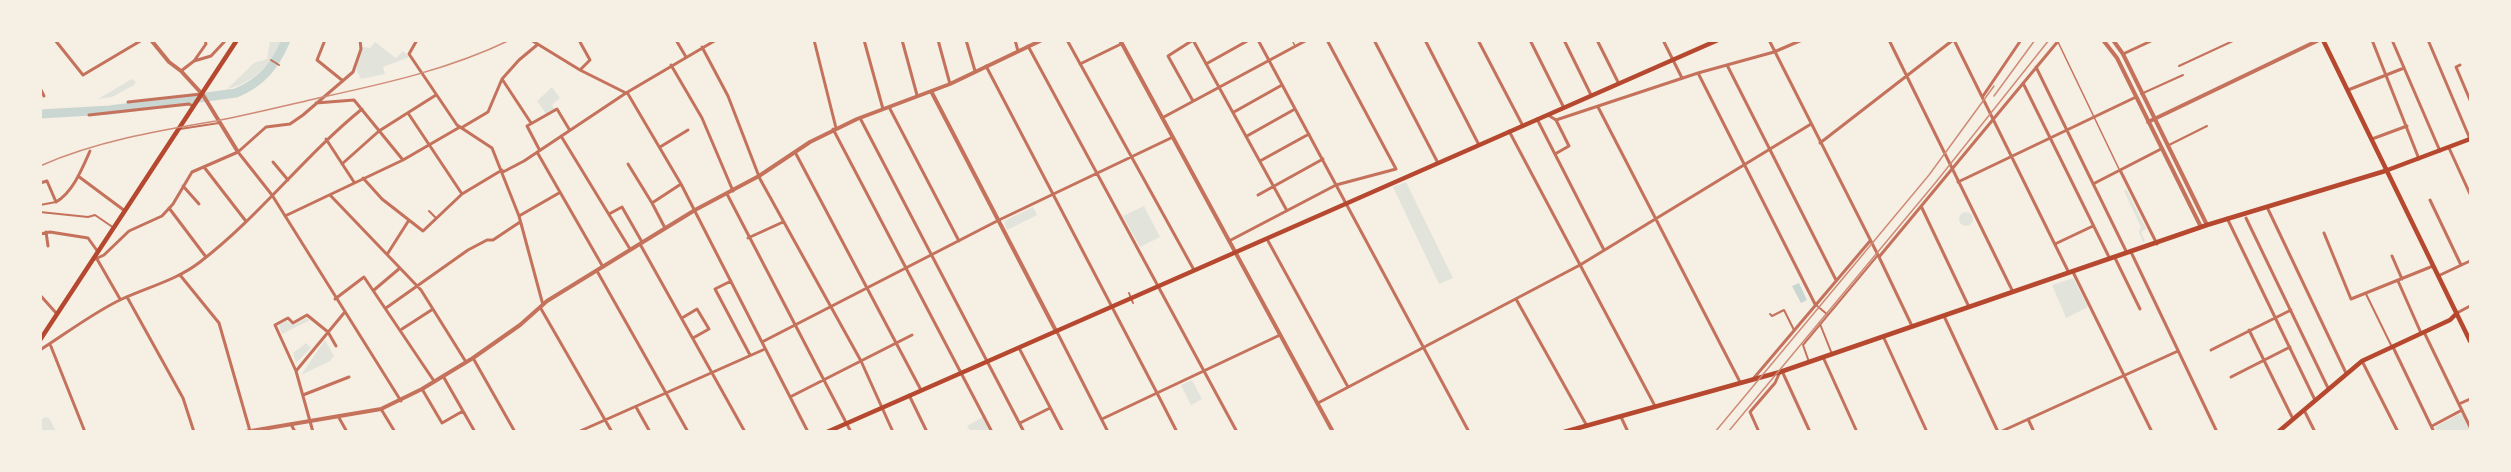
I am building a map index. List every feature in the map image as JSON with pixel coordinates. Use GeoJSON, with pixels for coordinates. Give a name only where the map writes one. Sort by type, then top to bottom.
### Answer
{"type":"FeatureCollection","features":[{"type":"Feature","properties":{"kind":"main road"},"geometry":{"type":"LineString","coordinates":[[40,340],[95,260],[98,252],[237,40]]}},
{"type":"Feature","properties":{"kind":"main road"},"geometry":{"type":"LineString","coordinates":[[827,432],[1718,40]]}},
{"type":"Feature","properties":{"kind":"main road"},"geometry":{"type":"LineString","coordinates":[[2321,40],[2470,341]]}},
{"type":"Feature","properties":{"kind":"main road"},"geometry":{"type":"LineString","coordinates":[[1564,432],[1781,372],[2227,218],[2385,171],[2470,139]]}},
{"type":"Feature","properties":{"kind":"main road"},"geometry":{"type":"LineString","coordinates":[[2280,431],[2362,361],[2450,320],[2457,313]]}},
{"type":"Feature","properties":{"kind":"street"},"geometry":{"type":"LineString","coordinates":[[55,40],[83,75],[141,40]]}},
{"type":"Feature","properties":{"kind":"street"},"geometry":{"type":"LineString","coordinates":[[151,40],[168,62],[181,71],[208,102],[238,152],[272,195],[335,299],[401,400]]}},
{"type":"Feature","properties":{"kind":"street"},"geometry":{"type":"LineString","coordinates":[[181,71],[194,61],[206,44],[205,40]]}},
{"type":"Feature","properties":{"kind":"street"},"geometry":{"type":"LineString","coordinates":[[194,61],[211,56],[226,40]]}},
{"type":"Feature","properties":{"kind":"street"},"geometry":{"type":"LineString","coordinates":[[325,40],[317,60],[343,81]]}},
{"type":"Feature","properties":{"kind":"street"},"geometry":{"type":"LineString","coordinates":[[120,300],[95,260],[131,230],[162,216],[192,172],[238,152],[262,130],[290,124],[343,81],[356,66],[360,40]]}},
{"type":"Feature","properties":{"kind":"street"},"geometry":{"type":"LineString","coordinates":[[417,40],[409,54],[436,95],[461,128],[491,146],[519,216],[541,306],[612,432]]}},
{"type":"Feature","properties":{"kind":"street"},"geometry":{"type":"LineString","coordinates":[[531,40],[580,70],[626,93],[660,147],[695,210],[808,432]]}},
{"type":"Feature","properties":{"kind":"street"},"geometry":{"type":"LineString","coordinates":[[580,70],[590,60],[580,42],[582,40]]}},
{"type":"Feature","properties":{"kind":"street"},"geometry":{"type":"LineString","coordinates":[[676,40],[686,57]]}},
{"type":"Feature","properties":{"kind":"street"},"geometry":{"type":"LineString","coordinates":[[363,178],[382,199],[423,231],[462,194],[538,151],[626,93],[716,40]]}},
{"type":"Feature","properties":{"kind":"street"},"geometry":{"type":"LineString","coordinates":[[814,40],[835,129],[992,432]]}},
{"type":"Feature","properties":{"kind":"street"},"geometry":{"type":"LineString","coordinates":[[864,40],[883,109]]}},
{"type":"Feature","properties":{"kind":"street"},"geometry":{"type":"LineString","coordinates":[[902,40],[917,95]]}},
{"type":"Feature","properties":{"kind":"street"},"geometry":{"type":"LineString","coordinates":[[938,40],[950,84]]}},
{"type":"Feature","properties":{"kind":"street"},"geometry":{"type":"LineString","coordinates":[[966,40],[975,71]]}},
{"type":"Feature","properties":{"kind":"street"},"geometry":{"type":"LineString","coordinates":[[1016,40],[1018,51]]}},
{"type":"Feature","properties":{"kind":"street"},"geometry":{"type":"LineString","coordinates":[[245,432],[381,409],[401,400],[473,358],[520,326],[541,306],[630,249],[695,210],[759,176],[835,129],[950,84],[1042,40]]}},
{"type":"Feature","properties":{"kind":"street"},"geometry":{"type":"LineString","coordinates":[[1067,40],[1194,270]]}},
{"type":"Feature","properties":{"kind":"street"},"geometry":{"type":"LineString","coordinates":[[1193,101],[1168,56],[1193,40],[1287,209]]}},
{"type":"Feature","properties":{"kind":"street"},"geometry":{"type":"LineString","coordinates":[[1206,64],[1249,40]]}},
{"type":"Feature","properties":{"kind":"street"},"geometry":{"type":"LineString","coordinates":[[1258,40],[1469,432]]}},
{"type":"Feature","properties":{"kind":"street"},"geometry":{"type":"LineString","coordinates":[[1162,118],[1307,40]]}},
{"type":"Feature","properties":{"kind":"street"},"geometry":{"type":"LineString","coordinates":[[1229,241],[1336,185],[1396,169],[1327,40]]}},
{"type":"Feature","properties":{"kind":"street"},"geometry":{"type":"LineString","coordinates":[[1374,40],[1438,163]]}},
{"type":"Feature","properties":{"kind":"street"},"geometry":{"type":"LineString","coordinates":[[1425,40],[1479,145]]}},
{"type":"Feature","properties":{"kind":"street"},"geometry":{"type":"LineString","coordinates":[[1478,40],[1523,126]]}},
{"type":"Feature","properties":{"kind":"street"},"geometry":{"type":"LineString","coordinates":[[1530,40],[1563,108]]}},
{"type":"Feature","properties":{"kind":"street"},"geometry":{"type":"LineString","coordinates":[[1564,40],[1592,96]]}},
{"type":"Feature","properties":{"kind":"street"},"geometry":{"type":"LineString","coordinates":[[1597,40],[1619,84]]}},
{"type":"Feature","properties":{"kind":"street"},"geometry":{"type":"LineString","coordinates":[[1663,40],[1682,78]]}},
{"type":"Feature","properties":{"kind":"street"},"geometry":{"type":"LineString","coordinates":[[1768,40],[1912,326]]}},
{"type":"Feature","properties":{"kind":"street"},"geometry":{"type":"LineString","coordinates":[[1556,120],[1698,73],[1774,52],[1802,40]]}},
{"type":"Feature","properties":{"kind":"street"},"geometry":{"type":"LineString","coordinates":[[1889,40],[2013,292]]}},
{"type":"Feature","properties":{"kind":"street"},"geometry":{"type":"LineString","coordinates":[[1820,143],[1954,40],[2055,244],[2152,432]]}},
{"type":"Feature","properties":{"kind":"street"},"geometry":{"type":"LineString","coordinates":[[1982,97],[2020,40]]}},
{"type":"Feature","properties":{"kind":"street"},"geometry":{"type":"LineString","coordinates":[[2103,40],[2117,58],[2161,149],[2204,226]]}},
{"type":"Feature","properties":{"kind":"street"},"geometry":{"type":"LineString","coordinates":[[2113,40],[2123,54],[2204,226]]}},
{"type":"Feature","properties":{"kind":"street"},"geometry":{"type":"LineString","coordinates":[[2179,66],[2235,40]]}},
{"type":"Feature","properties":{"kind":"street"},"geometry":{"type":"LineString","coordinates":[[2148,122],[2321,40]]}},
{"type":"Feature","properties":{"kind":"street"},"geometry":{"type":"LineString","coordinates":[[2372,40],[2420,159]]}},
{"type":"Feature","properties":{"kind":"street"},"geometry":{"type":"LineString","coordinates":[[2392,40],[2440,151]]}},
{"type":"Feature","properties":{"kind":"street"},"geometry":{"type":"LineString","coordinates":[[2428,40],[2470,139]]}},
{"type":"Feature","properties":{"kind":"street"},"geometry":{"type":"LineString","coordinates":[[1809,362],[1803,345],[2058,41]]}},
{"type":"Feature","properties":{"kind":"street"},"geometry":{"type":"LineString","coordinates":[[2123,54],[2151,41]]}},
{"type":"Feature","properties":{"kind":"street"},"geometry":{"type":"LineString","coordinates":[[1080,64],[1120,42],[1333,432]]}},
{"type":"Feature","properties":{"kind":"street"},"geometry":{"type":"LineString","coordinates":[[285,216],[403,160],[488,112],[502,79],[537,45]]}},
{"type":"Feature","properties":{"kind":"street"},"geometry":{"type":"LineString","coordinates":[[1028,46],[1237,432]]}},
{"type":"Feature","properties":{"kind":"street"},"geometry":{"type":"LineString","coordinates":[[702,47],[728,96],[759,176],[832,306],[894,432]]}},
{"type":"Feature","properties":{"kind":"street"},"geometry":{"type":"LineString","coordinates":[[271,60],[279,65]]}},
{"type":"Feature","properties":{"kind":"street"},"geometry":{"type":"LineString","coordinates":[[671,65],[702,118],[733,191]]}},
{"type":"Feature","properties":{"kind":"street"},"geometry":{"type":"LineString","coordinates":[[1727,65],[1836,280]]}},
{"type":"Feature","properties":{"kind":"street"},"geometry":{"type":"LineString","coordinates":[[2460,65],[2456,67],[2470,100]]}},
{"type":"Feature","properties":{"kind":"street"},"geometry":{"type":"LineString","coordinates":[[986,66],[1177,432]]}},
{"type":"Feature","properties":{"kind":"street"},"geometry":{"type":"LineString","coordinates":[[2036,67],[2217,432]]}},
{"type":"Feature","properties":{"kind":"street"},"geometry":{"type":"LineString","coordinates":[[2347,90],[2404,68]]}},
{"type":"Feature","properties":{"kind":"street"},"geometry":{"type":"LineString","coordinates":[[1698,73],[1815,304],[1828,315]]}},
{"type":"Feature","properties":{"kind":"street"},"geometry":{"type":"LineString","coordinates":[[2141,94],[2183,75]]}},
{"type":"Feature","properties":{"kind":"street"},"geometry":{"type":"LineString","coordinates":[[502,79],[532,123]]}},
{"type":"Feature","properties":{"kind":"street"},"geometry":{"type":"LineString","coordinates":[[2023,83],[2093,226],[2140,309]]}},
{"type":"Feature","properties":{"kind":"street"},"geometry":{"type":"LineString","coordinates":[[1233,112],[1282,85]]}},
{"type":"Feature","properties":{"kind":"street"},"geometry":{"type":"LineString","coordinates":[[40,88],[44,96]]}},
{"type":"Feature","properties":{"kind":"street"},"geometry":{"type":"LineString","coordinates":[[931,92],[1108,432]]}},
{"type":"Feature","properties":{"kind":"street"},"geometry":{"type":"LineString","coordinates":[[128,102],[202,95]]}},
{"type":"Feature","properties":{"kind":"street"},"geometry":{"type":"LineString","coordinates":[[342,164],[379,130],[436,95]]}},
{"type":"Feature","properties":{"kind":"street"},"geometry":{"type":"LineString","coordinates":[[1958,182],[2136,97]]}},
{"type":"Feature","properties":{"kind":"street"},"geometry":{"type":"LineString","coordinates":[[315,103],[354,100],[403,160]]}},
{"type":"Feature","properties":{"kind":"street"},"geometry":{"type":"LineString","coordinates":[[89,115],[194,104]]}},
{"type":"Feature","properties":{"kind":"street"},"geometry":{"type":"LineString","coordinates":[[889,106],[959,241]]}},
{"type":"Feature","properties":{"kind":"street"},"geometry":{"type":"LineString","coordinates":[[1598,107],[1741,384]]}},
{"type":"Feature","properties":{"kind":"street"},"geometry":{"type":"LineString","coordinates":[[40,350],[120,300],[180,275],[206,257],[288,180],[326,139],[362,109]]}},
{"type":"Feature","properties":{"kind":"street"},"geometry":{"type":"LineString","coordinates":[[570,130],[557,109],[527,126],[559,192],[603,267]]}},
{"type":"Feature","properties":{"kind":"street"},"geometry":{"type":"LineString","coordinates":[[1246,136],[1295,109]]}},
{"type":"Feature","properties":{"kind":"street"},"geometry":{"type":"LineString","coordinates":[[408,113],[462,194]]}},
{"type":"Feature","properties":{"kind":"street"},"geometry":{"type":"LineString","coordinates":[[1548,115],[1556,120],[1569,146],[1555,154]]}},
{"type":"Feature","properties":{"kind":"street"},"geometry":{"type":"LineString","coordinates":[[860,118],[1024,432]]}},
{"type":"Feature","properties":{"kind":"street"},"geometry":{"type":"LineString","coordinates":[[1537,119],[1604,250]]}},
{"type":"Feature","properties":{"kind":"street"},"geometry":{"type":"LineString","coordinates":[[178,129],[219,123]]}},
{"type":"Feature","properties":{"kind":"street"},"geometry":{"type":"LineString","coordinates":[[1318,403],[1580,265],[1811,124]]}},
{"type":"Feature","properties":{"kind":"street"},"geometry":{"type":"LineString","coordinates":[[2167,146],[2207,126]]}},
{"type":"Feature","properties":{"kind":"street"},"geometry":{"type":"LineString","coordinates":[[2370,140],[2407,126]]}},
{"type":"Feature","properties":{"kind":"street"},"geometry":{"type":"LineString","coordinates":[[660,147],[688,130]]}},
{"type":"Feature","properties":{"kind":"street"},"geometry":{"type":"LineString","coordinates":[[1509,131],[1655,406]]}},
{"type":"Feature","properties":{"kind":"street"},"geometry":{"type":"LineString","coordinates":[[1260,161],[1309,134]]}},
{"type":"Feature","properties":{"kind":"street"},"geometry":{"type":"LineString","coordinates":[[561,135],[630,249]]}},
{"type":"Feature","properties":{"kind":"street"},"geometry":{"type":"LineString","coordinates":[[762,342],[999,220],[1173,137]]}},
{"type":"Feature","properties":{"kind":"street"},"geometry":{"type":"LineString","coordinates":[[326,139],[354,182]]}},
{"type":"Feature","properties":{"kind":"street"},"geometry":{"type":"LineString","coordinates":[[2449,148],[2470,194]]}},
{"type":"Feature","properties":{"kind":"street"},"geometry":{"type":"LineString","coordinates":[[2093,184],[2161,149]]}},
{"type":"Feature","properties":{"kind":"street"},"geometry":{"type":"LineString","coordinates":[[40,205],[62,199],[78,176],[90,151]]}},
{"type":"Feature","properties":{"kind":"street"},"geometry":{"type":"LineString","coordinates":[[795,152],[921,390]]}},
{"type":"Feature","properties":{"kind":"street"},"geometry":{"type":"LineString","coordinates":[[1258,195],[1323,159]]}},
{"type":"Feature","properties":{"kind":"street"},"geometry":{"type":"LineString","coordinates":[[273,162],[288,180]]}},
{"type":"Feature","properties":{"kind":"street"},"geometry":{"type":"LineString","coordinates":[[628,164],[665,228]]}},
{"type":"Feature","properties":{"kind":"street"},"geometry":{"type":"LineString","coordinates":[[204,167],[245,220]]}},
{"type":"Feature","properties":{"kind":"street"},"geometry":{"type":"LineString","coordinates":[[2120,170],[2157,244]]}},
{"type":"Feature","properties":{"kind":"street"},"geometry":{"type":"LineString","coordinates":[[78,176],[125,211]]}},
{"type":"Feature","properties":{"kind":"street"},"geometry":{"type":"LineString","coordinates":[[40,183],[47,181],[56,202]]}},
{"type":"Feature","properties":{"kind":"street"},"geometry":{"type":"LineString","coordinates":[[652,203],[681,184]]}},
{"type":"Feature","properties":{"kind":"street"},"geometry":{"type":"LineString","coordinates":[[183,186],[199,204]]}},
{"type":"Feature","properties":{"kind":"street"},"geometry":{"type":"LineString","coordinates":[[519,216],[559,192]]}},
{"type":"Feature","properties":{"kind":"street"},"geometry":{"type":"LineString","coordinates":[[727,194],[851,432]]}},
{"type":"Feature","properties":{"kind":"street"},"geometry":{"type":"LineString","coordinates":[[330,195],[417,285],[466,362]]}},
{"type":"Feature","properties":{"kind":"street"},"geometry":{"type":"LineString","coordinates":[[2430,200],[2461,265]]}},
{"type":"Feature","properties":{"kind":"street"},"geometry":{"type":"LineString","coordinates":[[1921,206],[1969,307]]}},
{"type":"Feature","properties":{"kind":"street"},"geometry":{"type":"LineString","coordinates":[[2266,206],[2346,373]]}},
{"type":"Feature","properties":{"kind":"street"},"geometry":{"type":"LineString","coordinates":[[609,214],[622,207],[745,432]]}},
{"type":"Feature","properties":{"kind":"street"},"geometry":{"type":"LineString","coordinates":[[169,208],[206,257]]}},
{"type":"Feature","properties":{"kind":"street"},"geometry":{"type":"LineString","coordinates":[[429,211],[436,218]]}},
{"type":"Feature","properties":{"kind":"street"},"geometry":{"type":"LineString","coordinates":[[40,212],[88,217],[95,215],[114,228]]}},
{"type":"Feature","properties":{"kind":"street"},"geometry":{"type":"LineString","coordinates":[[2246,213],[2328,388]]}},
{"type":"Feature","properties":{"kind":"street"},"geometry":{"type":"LineString","coordinates":[[2227,218],[2315,400]]}},
{"type":"Feature","properties":{"kind":"street"},"geometry":{"type":"LineString","coordinates":[[388,253],[409,220]]}},
{"type":"Feature","properties":{"kind":"street"},"geometry":{"type":"LineString","coordinates":[[386,308],[468,250],[487,240],[493,240],[520,222]]}},
{"type":"Feature","properties":{"kind":"street"},"geometry":{"type":"LineString","coordinates":[[748,238],[783,222]]}},
{"type":"Feature","properties":{"kind":"street"},"geometry":{"type":"LineString","coordinates":[[2055,244],[2093,226]]}},
{"type":"Feature","properties":{"kind":"street"},"geometry":{"type":"LineString","coordinates":[[40,234],[46,232],[88,238],[98,252]]}},
{"type":"Feature","properties":{"kind":"street"},"geometry":{"type":"LineString","coordinates":[[46,232],[48,246]]}},
{"type":"Feature","properties":{"kind":"street"},"geometry":{"type":"LineString","coordinates":[[2324,233],[2351,299],[2433,267]]}},
{"type":"Feature","properties":{"kind":"street"},"geometry":{"type":"LineString","coordinates":[[1267,238],[1348,387]]}},
{"type":"Feature","properties":{"kind":"street"},"geometry":{"type":"LineString","coordinates":[[1751,381],[1870,241]]}},
{"type":"Feature","properties":{"kind":"street"},"geometry":{"type":"LineString","coordinates":[[2392,256],[2422,333],[2470,427]]}},
{"type":"Feature","properties":{"kind":"street"},"geometry":{"type":"LineString","coordinates":[[2438,276],[2470,261]]}},
{"type":"Feature","properties":{"kind":"street"},"geometry":{"type":"LineString","coordinates":[[374,290],[401,268]]}},
{"type":"Feature","properties":{"kind":"street"},"geometry":{"type":"LineString","coordinates":[[597,271],[688,432]]}},
{"type":"Feature","properties":{"kind":"street"},"geometry":{"type":"LineString","coordinates":[[180,275],[219,323],[250,431]]}},
{"type":"Feature","properties":{"kind":"street"},"geometry":{"type":"LineString","coordinates":[[335,299],[363,277],[434,381]]}},
{"type":"Feature","properties":{"kind":"street"},"geometry":{"type":"LineString","coordinates":[[731,281],[715,290],[750,355]]}},
{"type":"Feature","properties":{"kind":"street"},"geometry":{"type":"LineString","coordinates":[[1129,294],[1133,303]]}},
{"type":"Feature","properties":{"kind":"street"},"geometry":{"type":"LineString","coordinates":[[2366,294],[2434,432]]}},
{"type":"Feature","properties":{"kind":"street"},"geometry":{"type":"LineString","coordinates":[[40,295],[57,314]]}},
{"type":"Feature","properties":{"kind":"street"},"geometry":{"type":"LineString","coordinates":[[127,297],[183,398],[194,432]]}},
{"type":"Feature","properties":{"kind":"street"},"geometry":{"type":"LineString","coordinates":[[1516,299],[1587,426]]}},
{"type":"Feature","properties":{"kind":"street"},"geometry":{"type":"LineString","coordinates":[[2457,313],[2470,306]]}},
{"type":"Feature","properties":{"kind":"street"},"geometry":{"type":"LineString","coordinates":[[401,330],[433,309]]}},
{"type":"Feature","properties":{"kind":"street"},"geometry":{"type":"LineString","coordinates":[[682,318],[697,309],[709,329],[693,338]]}},
{"type":"Feature","properties":{"kind":"street"},"geometry":{"type":"LineString","coordinates":[[1770,314],[1772,316],[1784,310],[1794,330]]}},
{"type":"Feature","properties":{"kind":"street"},"geometry":{"type":"LineString","coordinates":[[2211,350],[2291,310]]}},
{"type":"Feature","properties":{"kind":"street"},"geometry":{"type":"LineString","coordinates":[[296,371],[344,313]]}},
{"type":"Feature","properties":{"kind":"street"},"geometry":{"type":"LineString","coordinates":[[314,432],[308,421],[296,371],[275,325],[288,318],[293,322],[307,315],[328,332],[336,346]]}},
{"type":"Feature","properties":{"kind":"street"},"geometry":{"type":"LineString","coordinates":[[1944,315],[1999,432],[2178,351]]}},
{"type":"Feature","properties":{"kind":"street"},"geometry":{"type":"LineString","coordinates":[[1820,324],[1832,354]]}},
{"type":"Feature","properties":{"kind":"street"},"geometry":{"type":"LineString","coordinates":[[2249,330],[2293,419]]}},
{"type":"Feature","properties":{"kind":"street"},"geometry":{"type":"LineString","coordinates":[[790,397],[912,335]]}},
{"type":"Feature","properties":{"kind":"street"},"geometry":{"type":"LineString","coordinates":[[1102,419],[1281,335]]}},
{"type":"Feature","properties":{"kind":"street"},"geometry":{"type":"LineString","coordinates":[[1883,336],[1927,432]]}},
{"type":"Feature","properties":{"kind":"street"},"geometry":{"type":"LineString","coordinates":[[50,344],[86,432]]}},
{"type":"Feature","properties":{"kind":"street"},"geometry":{"type":"LineString","coordinates":[[2231,377],[2290,347]]}},
{"type":"Feature","properties":{"kind":"street"},"geometry":{"type":"LineString","coordinates":[[1019,348],[1063,432]]}},
{"type":"Feature","properties":{"kind":"street"},"geometry":{"type":"LineString","coordinates":[[578,432],[765,349]]}},
{"type":"Feature","properties":{"kind":"street"},"geometry":{"type":"LineString","coordinates":[[1823,357],[1857,432]]}},
{"type":"Feature","properties":{"kind":"street"},"geometry":{"type":"LineString","coordinates":[[473,358],[514,432]]}},
{"type":"Feature","properties":{"kind":"street"},"geometry":{"type":"LineString","coordinates":[[2362,361],[2398,432]]}},
{"type":"Feature","properties":{"kind":"street"},"geometry":{"type":"LineString","coordinates":[[1759,432],[1750,412],[1775,383],[1781,372]]}},
{"type":"Feature","properties":{"kind":"street"},"geometry":{"type":"LineString","coordinates":[[1781,372],[1810,432]]}},
{"type":"Feature","properties":{"kind":"street"},"geometry":{"type":"LineString","coordinates":[[443,376],[475,432]]}},
{"type":"Feature","properties":{"kind":"street"},"geometry":{"type":"LineString","coordinates":[[303,395],[349,377]]}},
{"type":"Feature","properties":{"kind":"street"},"geometry":{"type":"LineString","coordinates":[[422,389],[442,423],[463,411]]}},
{"type":"Feature","properties":{"kind":"street"},"geometry":{"type":"LineString","coordinates":[[909,395],[927,432]]}},
{"type":"Feature","properties":{"kind":"street"},"geometry":{"type":"LineString","coordinates":[[2459,404],[2470,399]]}},
{"type":"Feature","properties":{"kind":"street"},"geometry":{"type":"LineString","coordinates":[[636,406],[650,432]]}},
{"type":"Feature","properties":{"kind":"street"},"geometry":{"type":"LineString","coordinates":[[1020,423],[1050,408]]}},
{"type":"Feature","properties":{"kind":"street"},"geometry":{"type":"LineString","coordinates":[[381,409],[395,432]]}},
{"type":"Feature","properties":{"kind":"street"},"geometry":{"type":"LineString","coordinates":[[2304,410],[2315,432]]}},
{"type":"Feature","properties":{"kind":"street"},"geometry":{"type":"LineString","coordinates":[[2432,426],[2462,410]]}},
{"type":"Feature","properties":{"kind":"street"},"geometry":{"type":"LineString","coordinates":[[338,416],[347,432]]}},
{"type":"Feature","properties":{"kind":"street"},"geometry":{"type":"LineString","coordinates":[[1621,416],[1628,432]]}},
{"type":"Feature","properties":{"kind":"street"},"geometry":{"type":"LineString","coordinates":[[2028,419],[2034,432]]}},
{"type":"Feature","properties":{"kind":"street"},"geometry":{"type":"LineString","coordinates":[[291,424],[295,432]]}},
{"type":"Feature","properties":{"kind":"lane"},"geometry":{"type":"LineString","coordinates":[[1292,40],[1295,47]]}},
{"type":"Feature","properties":{"kind":"lane"},"geometry":{"type":"LineString","coordinates":[[2058,41],[2120,170]]}},
{"type":"Feature","properties":{"kind":"shaded area"},"geometry":{"type":"Polygon","coordinates":[[[270,41],[281,41],[272,58],[260,72],[253,78],[227,89],[254,63],[267,59],[270,41]]]}},
{"type":"Feature","properties":{"kind":"shaded area"},"geometry":{"type":"Polygon","coordinates":[[[375,42],[396,58],[403,51],[409,57],[383,67],[385,74],[361,79],[356,69],[362,47],[370,48],[375,42]]]}},
{"type":"Feature","properties":{"kind":"shaded area"},"geometry":{"type":"Polygon","coordinates":[[[132,79],[136,82],[134,85],[112,97],[98,99],[132,79]]]}},
{"type":"Feature","properties":{"kind":"shaded area"},"geometry":{"type":"Polygon","coordinates":[[[552,87],[560,98],[552,105],[555,109],[546,114],[537,101],[552,87]]]}},
{"type":"Feature","properties":{"kind":"shaded area"},"geometry":{"type":"Polygon","coordinates":[[[1406,182],[1453,278],[1439,284],[1393,187],[1406,182]]]}},
{"type":"Feature","properties":{"kind":"shaded area"},"geometry":{"type":"Polygon","coordinates":[[[2126,189],[2146,229],[2141,232],[2145,241],[2143,242],[2139,232],[2141,227],[2124,191],[2126,189]]]}},
{"type":"Feature","properties":{"kind":"shaded area"},"geometry":{"type":"Polygon","coordinates":[[[1144,206],[1160,237],[1140,247],[1123,216],[1144,206]]]}},
{"type":"Feature","properties":{"kind":"shaded area"},"geometry":{"type":"Polygon","coordinates":[[[1033,207],[1037,215],[1007,230],[1004,221],[1033,207]]]}},
{"type":"Feature","properties":{"kind":"shaded area"},"geometry":{"type":"Polygon","coordinates":[[[1963,212],[1969,212],[1973,219],[1969,226],[1963,226],[1959,222],[1959,216],[1963,212]]]}},
{"type":"Feature","properties":{"kind":"shaded area"},"geometry":{"type":"Polygon","coordinates":[[[2073,278],[2088,307],[2066,318],[2052,285],[2073,278]]]}},
{"type":"Feature","properties":{"kind":"shaded area"},"geometry":{"type":"Polygon","coordinates":[[[1799,283],[1807,300],[1801,303],[1792,286],[1799,283]]]}},
{"type":"Feature","properties":{"kind":"shaded area"},"geometry":{"type":"Polygon","coordinates":[[[306,318],[310,320],[282,334],[279,325],[286,321],[294,325],[306,318]]]}},
{"type":"Feature","properties":{"kind":"shaded area"},"geometry":{"type":"Polygon","coordinates":[[[325,340],[334,356],[330,361],[301,375],[325,340]]]}},
{"type":"Feature","properties":{"kind":"shaded area"},"geometry":{"type":"Polygon","coordinates":[[[306,343],[311,348],[296,363],[293,353],[306,343]]]}},
{"type":"Feature","properties":{"kind":"shaded area"},"geometry":{"type":"Polygon","coordinates":[[[1192,380],[1202,399],[1191,405],[1181,385],[1192,380]]]}},
{"type":"Feature","properties":{"kind":"shaded area"},"geometry":{"type":"Polygon","coordinates":[[[2459,414],[2463,415],[2470,431],[2437,431],[2435,427],[2459,414]]]}},
{"type":"Feature","properties":{"kind":"shaded area"},"geometry":{"type":"Polygon","coordinates":[[[45,417],[49,418],[56,431],[41,431],[41,420],[45,417]]]}},
{"type":"Feature","properties":{"kind":"shaded area"},"geometry":{"type":"Polygon","coordinates":[[[983,417],[991,431],[970,431],[967,426],[983,417]]]}},
{"type":"Feature","properties":{"kind":"waterway"},"geometry":{"type":"LineString","coordinates":[[40,114],[110,110],[236,93],[253,84],[267,72],[286,40]]}},
{"type":"Feature","properties":{"kind":"railway"},"geometry":{"type":"LineString","coordinates":[[40,166],[83,150],[127,138],[216,121],[394,80],[441,67],[510,40]]}},
{"type":"Feature","properties":{"kind":"railway"},"geometry":{"type":"LineString","coordinates":[[1994,96],[2035,40]]}},
{"type":"Feature","properties":{"kind":"railway"},"geometry":{"type":"LineString","coordinates":[[1728,432],[1936,182],[2049,40]]}},
{"type":"Feature","properties":{"kind":"railway"},"geometry":{"type":"LineString","coordinates":[[1715,432],[1929,175],[1994,86]]}}]}
